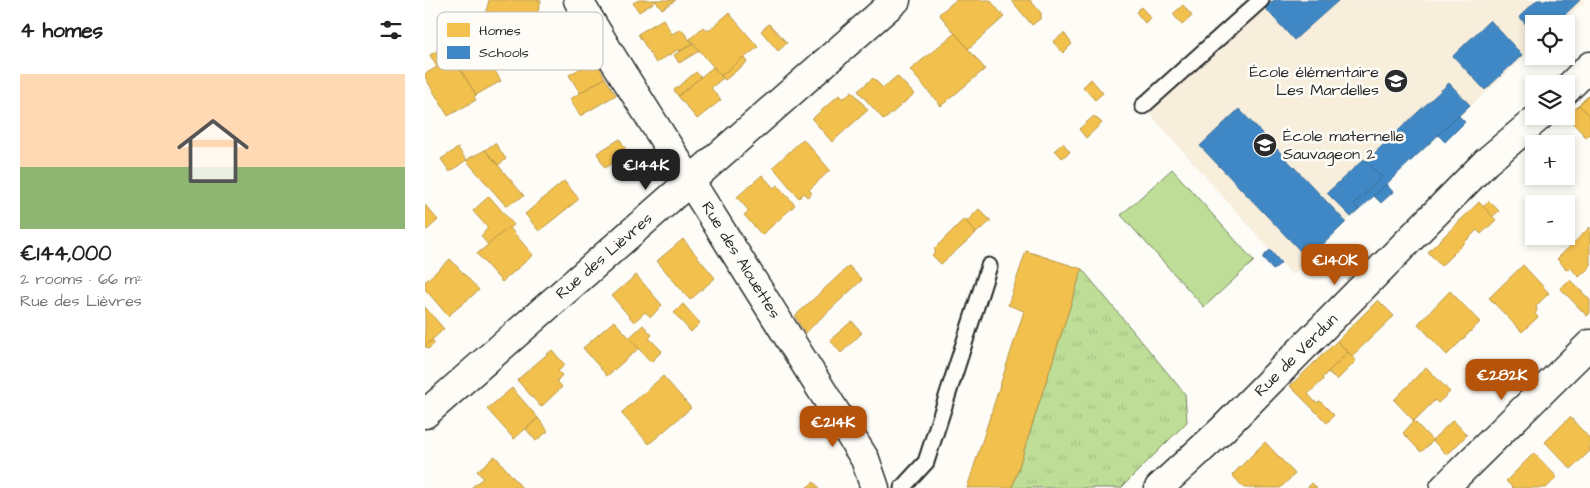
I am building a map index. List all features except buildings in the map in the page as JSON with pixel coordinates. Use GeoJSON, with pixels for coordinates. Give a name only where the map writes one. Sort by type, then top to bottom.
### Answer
{"type":"FeatureCollection","features":[{"type":"Feature","properties":{"kind":"street","name":"Rue des Alouettes"},"geometry":{"type":"LineString","coordinates":[[578,0],[585,12]]}},
{"type":"Feature","properties":{"kind":"street","name":"Rue des Lièvres"},"geometry":{"type":"LineString","coordinates":[[425,414],[896,0]]}},
{"type":"Feature","properties":{"kind":"street","name":"Rue des Alouettes"},"geometry":{"type":"LineString","coordinates":[[603,42],[865,459],[875,488]]}},
{"type":"Feature","properties":{"kind":"street"},"geometry":{"type":"LineString","coordinates":[[1575,81],[1590,66]]}},
{"type":"Feature","properties":{"kind":"street","name":"Rue de Verdun"},"geometry":{"type":"LineString","coordinates":[[1159,488],[1221,430],[1487,162],[1530,125]]}},
{"type":"Feature","properties":{"kind":"street"},"geometry":{"type":"LineString","coordinates":[[1444,488],[1590,344]]}},
{"type":"Feature","properties":{"kind":"lane"},"geometry":{"type":"LineString","coordinates":[[1143,106],[1261,0]]}},
{"type":"Feature","properties":{"kind":"lane"},"geometry":{"type":"LineString","coordinates":[[902,488],[925,462],[989,266]]}},
{"type":"Feature","properties":{"kind":"shaded area"},"geometry":{"type":"Polygon","coordinates":[[[1261,0],[1586,0],[1570,15],[1525,15],[1525,56],[1386,184],[1292,275],[1143,106],[1261,0]]]}},
{"type":"Feature","properties":{"kind":"green space"},"geometry":{"type":"Polygon","coordinates":[[[1172,169],[1254,261],[1204,307],[1121,215],[1172,169]]]}},
{"type":"Feature","properties":{"kind":"green space"},"geometry":{"type":"Polygon","coordinates":[[[1082,269],[1185,394],[1187,422],[1121,488],[1012,488],[1082,269]]]}},
{"type":"Feature","properties":{"kind":"place","name":"École élémentaire Les Mardelles"},"geometry":{"type":"Point","coordinates":[1396,81]}},
{"type":"Feature","properties":{"kind":"place","name":"École maternelle Sauvageon 2"},"geometry":{"type":"Point","coordinates":[1265,145]}}]}
